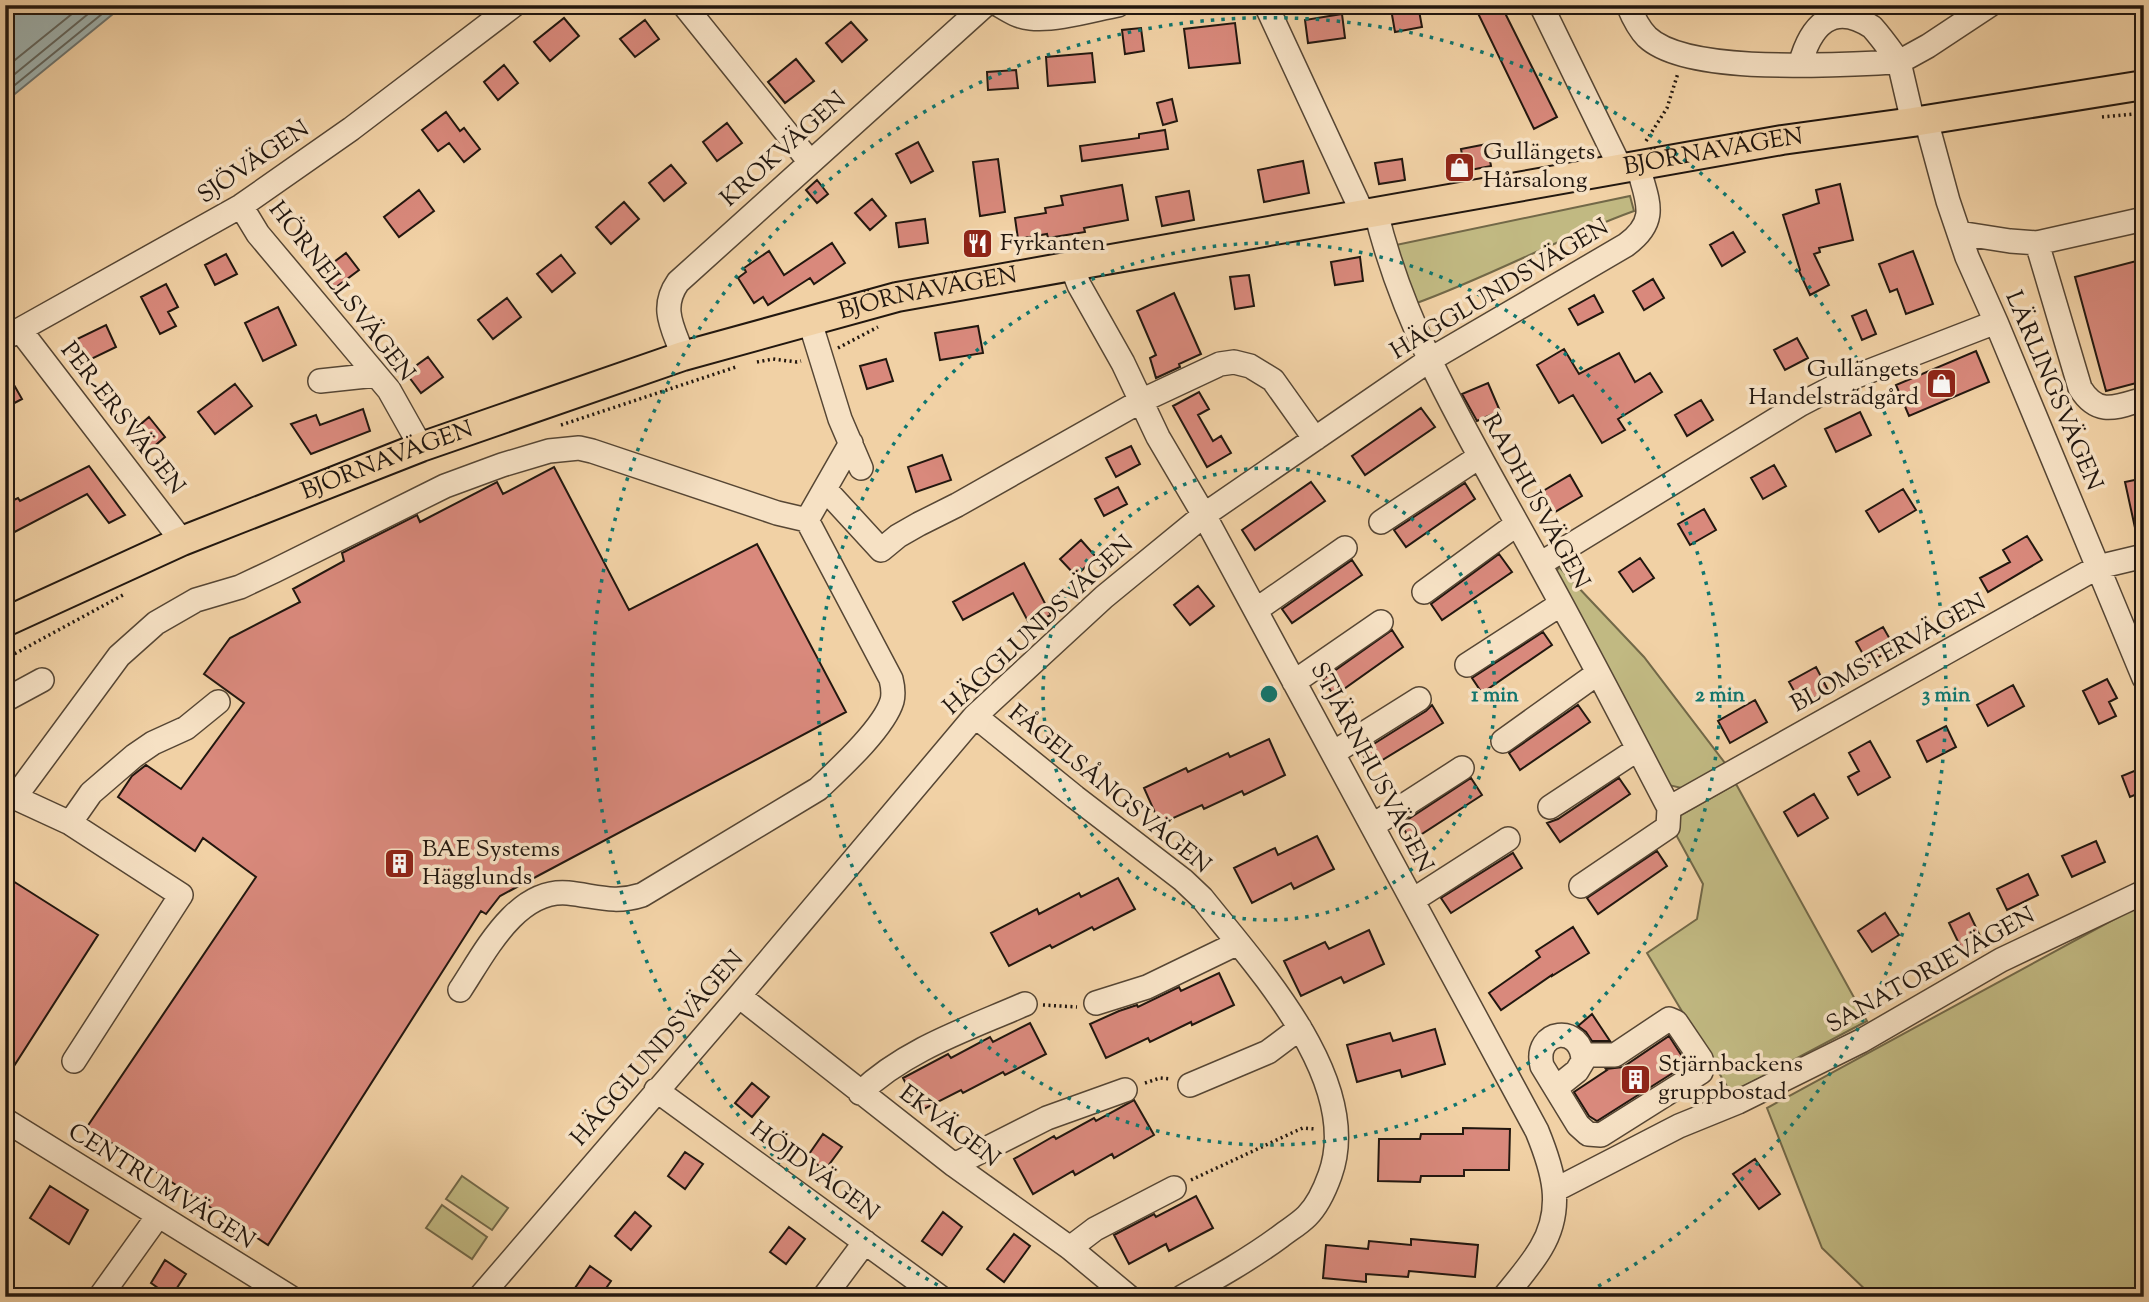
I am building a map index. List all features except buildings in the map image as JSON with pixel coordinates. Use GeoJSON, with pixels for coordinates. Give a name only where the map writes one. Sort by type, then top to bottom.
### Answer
{"type":"FeatureCollection","features":[{"type":"Feature","properties":{"kind":"main road","name":"BJÖRNAVÄGEN"},"geometry":{"type":"LineString","coordinates":[[5,622],[182,541],[421,447],[683,356],[897,297],[1782,140],[2144,85]]}},
{"type":"Feature","properties":{"kind":"street","name":"SJÖVÄGEN"},"geometry":{"type":"LineString","coordinates":[[13,334],[241,206],[351,129],[514,5]]}},
{"type":"Feature","properties":{"kind":"street"},"geometry":{"type":"LineString","coordinates":[[684,5],[810,162]]}},
{"type":"Feature","properties":{"kind":"street","name":"KROKVÄGEN"},"geometry":{"type":"LineString","coordinates":[[683,356],[667,304],[678,282],[985,5]]}},
{"type":"Feature","properties":{"kind":"street"},"geometry":{"type":"LineString","coordinates":[[999,5],[1016,15],[1030,19],[1118,5]]}},
{"type":"Feature","properties":{"kind":"street","name":"RADHUSVÄGEN"},"geometry":{"type":"LineString","coordinates":[[1266,5],[1381,235],[1406,306],[1479,457],[1540,564],[1669,808]]}},
{"type":"Feature","properties":{"kind":"street","name":"HÄGGLUNDSVÄGEN"},"geometry":{"type":"LineString","coordinates":[[480,1297],[975,716],[1104,597],[1204,515],[1431,359],[1640,235],[1648,218],[1648,204],[1541,5]]}},
{"type":"Feature","properties":{"kind":"street"},"geometry":{"type":"LineString","coordinates":[[1628,5],[1637,25],[1649,38],[1665,48],[1735,63],[1800,65],[1899,62],[1990,5]]}},
{"type":"Feature","properties":{"kind":"street"},"geometry":{"type":"LineString","coordinates":[[1800,65],[1813,28],[1828,13],[1838,10],[1849,11],[1872,27],[1899,62]]}},
{"type":"Feature","properties":{"kind":"street","name":"LÄRLINGSVÄGEN"},"geometry":{"type":"LineString","coordinates":[[1899,62],[1967,257],[2144,678]]}},
{"type":"Feature","properties":{"kind":"street","name":"HÖRNELLSVÄGEN"},"geometry":{"type":"LineString","coordinates":[[241,206],[258,234],[389,390],[421,447]]}},
{"type":"Feature","properties":{"kind":"street"},"geometry":{"type":"LineString","coordinates":[[1959,233],[2010,242],[2036,243],[2144,219]]}},
{"type":"Feature","properties":{"kind":"street"},"geometry":{"type":"LineString","coordinates":[[2036,243],[2080,388],[2085,396],[2098,407],[2108,408],[2144,399]]}},
{"type":"Feature","properties":{"kind":"street","name":"STJÄRNHUSVÄGEN"},"geometry":{"type":"LineString","coordinates":[[1072,267],[1079,285],[1123,363],[1158,437],[1256,610],[1537,1131],[1549,1159],[1555,1190],[1549,1233],[1540,1251],[1504,1297]]}},
{"type":"Feature","properties":{"kind":"street"},"geometry":{"type":"LineString","coordinates":[[810,322],[840,419],[861,468]]}},
{"type":"Feature","properties":{"kind":"street"},"geometry":{"type":"LineString","coordinates":[[1540,564],[1801,404],[1849,379],[1996,322]]}},
{"type":"Feature","properties":{"kind":"street","name":"PER-ERSVÄGEN"},"geometry":{"type":"LineString","coordinates":[[13,334],[182,541]]}},
{"type":"Feature","properties":{"kind":"street"},"geometry":{"type":"LineString","coordinates":[[825,489],[881,550],[898,536],[1141,401],[1220,364],[1234,362],[1250,366],[1273,380],[1315,439]]}},
{"type":"Feature","properties":{"kind":"street"},"geometry":{"type":"LineString","coordinates":[[320,381],[376,374]]}},
{"type":"Feature","properties":{"kind":"street"},"geometry":{"type":"LineString","coordinates":[[807,520],[851,443]]}},
{"type":"Feature","properties":{"kind":"street"},"geometry":{"type":"LineString","coordinates":[[74,1061],[181,895],[69,823],[10,795],[119,656],[156,623],[196,600],[251,582],[445,486],[502,465],[565,449],[592,451],[777,513],[807,520],[891,679],[892,699],[882,720],[818,789],[642,895],[612,900],[555,893],[529,904],[503,925],[460,990]]}},
{"type":"Feature","properties":{"kind":"street"},"geometry":{"type":"LineString","coordinates":[[1381,522],[1479,457]]}},
{"type":"Feature","properties":{"kind":"street"},"geometry":{"type":"LineString","coordinates":[[1424,592],[1517,524]]}},
{"type":"Feature","properties":{"kind":"street"},"geometry":{"type":"LineString","coordinates":[[1256,610],[1345,548]]}},
{"type":"Feature","properties":{"kind":"street","name":"BLOMSTERVÄGEN"},"geometry":{"type":"LineString","coordinates":[[1669,808],[2098,567],[2144,556]]}},
{"type":"Feature","properties":{"kind":"street"},"geometry":{"type":"LineString","coordinates":[[1467,664],[1561,604]]}},
{"type":"Feature","properties":{"kind":"street"},"geometry":{"type":"LineString","coordinates":[[1294,682],[1381,622]]}},
{"type":"Feature","properties":{"kind":"street"},"geometry":{"type":"LineString","coordinates":[[1503,741],[1598,673]]}},
{"type":"Feature","properties":{"kind":"street"},"geometry":{"type":"LineString","coordinates":[[5,700],[42,680]]}},
{"type":"Feature","properties":{"kind":"street"},"geometry":{"type":"LineString","coordinates":[[1333,753],[1419,699]]}},
{"type":"Feature","properties":{"kind":"street"},"geometry":{"type":"LineString","coordinates":[[69,823],[91,793],[134,756],[153,743],[187,727],[218,702]]}},
{"type":"Feature","properties":{"kind":"street","name":"FÅGELSÅNGSVÄGEN"},"geometry":{"type":"LineString","coordinates":[[975,716],[1184,880],[1202,898],[1300,1028],[1325,1079],[1336,1115],[1338,1134],[1335,1163],[1317,1202],[1304,1219],[1235,1267],[1182,1297]]}},
{"type":"Feature","properties":{"kind":"street"},"geometry":{"type":"LineString","coordinates":[[1550,807],[1638,749]]}},
{"type":"Feature","properties":{"kind":"street"},"geometry":{"type":"LineString","coordinates":[[1372,826],[1462,768]]}},
{"type":"Feature","properties":{"kind":"street"},"geometry":{"type":"LineString","coordinates":[[1581,887],[1668,827],[1669,808]]}},
{"type":"Feature","properties":{"kind":"street"},"geometry":{"type":"LineString","coordinates":[[1413,900],[1508,839]]}},
{"type":"Feature","properties":{"kind":"street","name":"SANATORIEVÄGEN"},"geometry":{"type":"LineString","coordinates":[[1555,1190],[1679,1126],[1738,1102],[1861,1041],[2001,960],[2144,892]]}},
{"type":"Feature","properties":{"kind":"street"},"geometry":{"type":"LineString","coordinates":[[1096,1003],[1147,987],[1238,943]]}},
{"type":"Feature","properties":{"kind":"street","name":"EKVÄGEN"},"geometry":{"type":"LineString","coordinates":[[739,996],[860,1093],[954,1165],[1070,1248],[1129,1297]]}},
{"type":"Feature","properties":{"kind":"street"},"geometry":{"type":"LineString","coordinates":[[860,1093],[896,1064],[930,1045],[1025,1004]]}},
{"type":"Feature","properties":{"kind":"street"},"geometry":{"type":"LineString","coordinates":[[1557,1087],[1577,1071],[1583,1061],[1578,1044],[1568,1036],[1557,1035],[1546,1041],[1541,1062],[1583,1131],[1601,1135],[1701,1072],[1703,1065],[1682,1031],[1669,1019],[1615,1055],[1583,1055]]}},
{"type":"Feature","properties":{"kind":"street"},"geometry":{"type":"LineString","coordinates":[[1190,1085],[1268,1052],[1300,1028]]}},
{"type":"Feature","properties":{"kind":"street","name":"HÖJDVÄGEN"},"geometry":{"type":"LineString","coordinates":[[656,1090],[940,1297]]}},
{"type":"Feature","properties":{"kind":"street"},"geometry":{"type":"LineString","coordinates":[[954,1165],[1047,1118],[1125,1090]]}},
{"type":"Feature","properties":{"kind":"street"},"geometry":{"type":"LineString","coordinates":[[1537,1131],[1570,1111]]}},
{"type":"Feature","properties":{"kind":"street","name":"CENTRUMVÄGEN"},"geometry":{"type":"LineString","coordinates":[[5,1121],[290,1297]]}},
{"type":"Feature","properties":{"kind":"street"},"geometry":{"type":"LineString","coordinates":[[1070,1248],[1096,1229],[1174,1188]]}},
{"type":"Feature","properties":{"kind":"street"},"geometry":{"type":"LineString","coordinates":[[100,1297],[158,1216]]}},
{"type":"Feature","properties":{"kind":"street"},"geometry":{"type":"LineString","coordinates":[[824,1297],[864,1242]]}},
{"type":"Feature","properties":{"kind":"path"},"geometry":{"type":"LineString","coordinates":[[1630,168],[1667,108],[1679,69],[1680,53]]}},
{"type":"Feature","properties":{"kind":"path"},"geometry":{"type":"LineString","coordinates":[[2102,117],[2144,113]]}},
{"type":"Feature","properties":{"kind":"path"},"geometry":{"type":"LineString","coordinates":[[748,363],[773,359],[797,362],[844,346],[880,326]]}},
{"type":"Feature","properties":{"kind":"path"},"geometry":{"type":"LineString","coordinates":[[553,428],[736,368]]}},
{"type":"Feature","properties":{"kind":"path"},"geometry":{"type":"LineString","coordinates":[[5,659],[133,590]]}},
{"type":"Feature","properties":{"kind":"path"},"geometry":{"type":"LineString","coordinates":[[1025,1004],[1085,1007],[1096,1003]]}},
{"type":"Feature","properties":{"kind":"path"},"geometry":{"type":"LineString","coordinates":[[1125,1090],[1160,1078],[1190,1085]]}},
{"type":"Feature","properties":{"kind":"path"},"geometry":{"type":"LineString","coordinates":[[1174,1188],[1303,1128],[1338,1134]]}},
{"type":"Feature","properties":{"kind":"path"},"geometry":{"type":"LineString","coordinates":[[2123,1297],[2144,1280]]}},
{"type":"Feature","properties":{"kind":"path"},"geometry":{"type":"LineString","coordinates":[[2135,1287],[2144,1294]]}},
{"type":"Feature","properties":{"kind":"shaded area"},"geometry":{"type":"Polygon","coordinates":[[[1630,196],[1634,211],[1414,304],[1396,245],[1630,196]]]}},
{"type":"Feature","properties":{"kind":"shaded area"},"geometry":{"type":"Polygon","coordinates":[[[1559,567],[1644,657],[1728,767],[1690,790],[1664,784],[1556,572],[1559,567]]]}},
{"type":"Feature","properties":{"kind":"shaded area"},"geometry":{"type":"Polygon","coordinates":[[[1736,784],[1867,1021],[1731,1093],[1647,953],[1697,919],[1703,884],[1669,822],[1736,784]]]}},
{"type":"Feature","properties":{"kind":"shaded area"},"geometry":{"type":"Polygon","coordinates":[[[2144,903],[2144,1297],[1873,1297],[1822,1248],[1767,1108],[2144,903]]]}},
{"type":"Feature","properties":{"kind":"shaded area"},"geometry":{"type":"Polygon","coordinates":[[[462,1176],[508,1208],[492,1230],[446,1199],[462,1176]]]}},
{"type":"Feature","properties":{"kind":"shaded area"},"geometry":{"type":"Polygon","coordinates":[[[442,1205],[487,1237],[472,1259],[426,1228],[442,1205]]]}},
{"type":"Feature","properties":{"kind":"water"},"geometry":{"type":"Polygon","coordinates":[[[5,5],[124,5],[5,102],[5,5]]]}},
{"type":"Feature","properties":{"kind":"place","name":"Gullängets Hårsalong"},"geometry":{"type":"Point","coordinates":[1460,167]}},
{"type":"Feature","properties":{"kind":"place","name":"Fyrkanten"},"geometry":{"type":"Point","coordinates":[977,244]}},
{"type":"Feature","properties":{"kind":"place","name":"Gullängets Handelsträdgård"},"geometry":{"type":"Point","coordinates":[1942,384]}},
{"type":"Feature","properties":{"kind":"place","name":"BAE Systems Hägglunds"},"geometry":{"type":"Point","coordinates":[399,864]}},
{"type":"Feature","properties":{"kind":"place","name":"Stjärnbackens gruppbostad"},"geometry":{"type":"Point","coordinates":[1635,1079]}}]}
